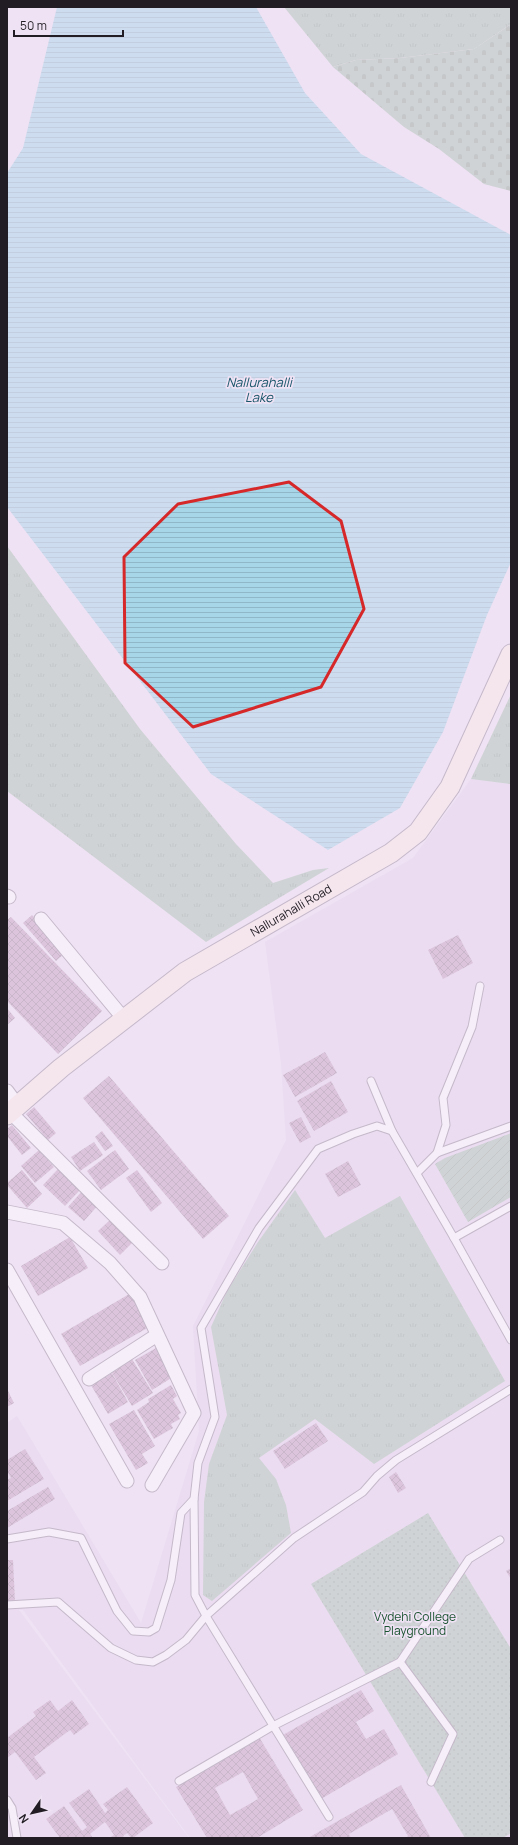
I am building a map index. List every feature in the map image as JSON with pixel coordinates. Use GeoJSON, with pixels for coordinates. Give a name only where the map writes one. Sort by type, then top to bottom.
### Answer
{"type":"FeatureCollection","features":[{"type":"Feature","properties":{"kind":"street","name":"Nallurahalli Road"},"geometry":{"type":"LineString","coordinates":[[10,1106],[185,972],[391,853],[418,832],[450,787],[511,654]]}},
{"type":"Feature","properties":{"kind":"street"},"geometry":{"type":"LineString","coordinates":[[41,919],[124,1019]]}},
{"type":"Feature","properties":{"kind":"street"},"geometry":{"type":"LineString","coordinates":[[10,1106],[162,1263]]}},
{"type":"Feature","properties":{"kind":"street"},"geometry":{"type":"LineString","coordinates":[[7,1212],[63,1223],[110,1263],[140,1297],[194,1414],[152,1485]]}},
{"type":"Feature","properties":{"kind":"street"},"geometry":{"type":"LineString","coordinates":[[7,1270],[128,1480]]}},
{"type":"Feature","properties":{"kind":"street"},"geometry":{"type":"LineString","coordinates":[[89,1379],[157,1335]]}},
{"type":"Feature","properties":{"kind":"lane"},"geometry":{"type":"LineString","coordinates":[[437,1153],[446,1125],[443,1098],[472,1027],[480,986]]}},
{"type":"Feature","properties":{"kind":"lane"},"geometry":{"type":"LineString","coordinates":[[371,1081],[392,1131],[510,1338]]}},
{"type":"Feature","properties":{"kind":"lane"},"geometry":{"type":"LineString","coordinates":[[328,1817],[206,1616],[195,1595],[194,1499],[198,1463],[215,1417],[201,1328],[260,1228],[318,1148],[377,1126],[392,1131]]}},
{"type":"Feature","properties":{"kind":"lane"},"geometry":{"type":"LineString","coordinates":[[417,1173],[437,1153],[511,1126]]}},
{"type":"Feature","properties":{"kind":"lane"},"geometry":{"type":"LineString","coordinates":[[454,1238],[511,1206]]}},
{"type":"Feature","properties":{"kind":"lane"},"geometry":{"type":"LineString","coordinates":[[7,1605],[58,1602],[111,1648],[136,1660],[153,1662],[166,1655],[186,1640],[206,1616],[294,1538],[363,1492],[377,1476],[396,1460],[511,1389]]}},
{"type":"Feature","properties":{"kind":"lane"},"geometry":{"type":"LineString","coordinates":[[7,1539],[49,1532],[81,1538],[117,1611],[133,1631],[149,1632],[156,1628],[171,1580],[181,1513],[194,1499]]}},
{"type":"Feature","properties":{"kind":"lane"},"geometry":{"type":"LineString","coordinates":[[179,1781],[273,1726],[400,1662],[469,1559],[500,1540]]}},
{"type":"Feature","properties":{"kind":"lane"},"geometry":{"type":"LineString","coordinates":[[400,1662],[453,1734],[431,1782]]}},
{"type":"Feature","properties":{"kind":"lane"},"geometry":{"type":"LineString","coordinates":[[7,1800],[12,1808],[18,1838]]}},
{"type":"Feature","properties":{"kind":"highlighted area"},"geometry":{"type":"Polygon","coordinates":[[[289,482],[341,521],[364,609],[321,687],[193,727],[125,663],[124,557],[178,504],[289,482]]]}},
{"type":"Feature","properties":{"kind":"shaded area"},"geometry":{"type":"Polygon","coordinates":[[[471,779],[511,784],[511,1838],[190,1838],[23,1610],[19,1610],[189,1838],[7,1838],[7,1423],[17,1416],[141,1623],[199,1431],[193,1326],[286,1140],[281,1063],[265,942],[413,858],[471,779]]]}},
{"type":"Feature","properties":{"kind":"green space"},"geometry":{"type":"Polygon","coordinates":[[[284,7],[511,7],[511,24],[474,49],[400,58],[356,60],[333,67],[284,7]]]}},
{"type":"Feature","properties":{"kind":"green space"},"geometry":{"type":"Polygon","coordinates":[[[511,24],[511,191],[484,184],[439,149],[404,127],[333,67],[356,60],[400,58],[474,49],[511,24]]]}},
{"type":"Feature","properties":{"kind":"green space"},"geometry":{"type":"Polygon","coordinates":[[[7,546],[140,729],[236,844],[273,883],[313,870],[329,868],[206,942],[7,791],[7,546]]]}},
{"type":"Feature","properties":{"kind":"green space"},"geometry":{"type":"Polygon","coordinates":[[[511,694],[511,784],[471,779],[511,694]]]}},
{"type":"Feature","properties":{"kind":"green space"},"geometry":{"type":"Polygon","coordinates":[[[511,1133],[511,1197],[468,1222],[435,1164],[445,1158],[511,1133]]]}},
{"type":"Feature","properties":{"kind":"green space"},"geometry":{"type":"Polygon","coordinates":[[[295,1190],[325,1238],[400,1196],[505,1381],[374,1464],[315,1419],[259,1458],[276,1479],[286,1505],[291,1533],[212,1601],[203,1595],[204,1502],[209,1464],[227,1415],[211,1327],[227,1291],[258,1242],[295,1190]]]}},
{"type":"Feature","properties":{"kind":"green space","name":"Vydehi College Playground"},"geometry":{"type":"Polygon","coordinates":[[[428,1513],[511,1649],[511,1833],[503,1838],[465,1838],[311,1584],[428,1513]]]}},
{"type":"Feature","properties":{"kind":"water","name":"Nallurahalli Lake"},"geometry":{"type":"Polygon","coordinates":[[[57,7],[256,7],[305,93],[361,154],[511,235],[511,562],[487,615],[443,732],[400,808],[328,850],[211,774],[7,507],[7,173],[23,148],[57,7]]]}},
{"type":"Feature","properties":{"kind":"building"},"geometry":{"type":"Polygon","coordinates":[[[32,915],[65,953],[56,961],[23,923],[32,915]]]}},
{"type":"Feature","properties":{"kind":"building"},"geometry":{"type":"Polygon","coordinates":[[[11,917],[102,1011],[58,1054],[7,1001],[7,920],[11,917]]]}},
{"type":"Feature","properties":{"kind":"building"},"geometry":{"type":"Polygon","coordinates":[[[458,935],[473,963],[443,979],[428,950],[458,935]]]}},
{"type":"Feature","properties":{"kind":"building"},"geometry":{"type":"Polygon","coordinates":[[[7,1008],[15,1018],[7,1025],[7,1008]]]}},
{"type":"Feature","properties":{"kind":"building"},"geometry":{"type":"Polygon","coordinates":[[[325,1052],[337,1073],[295,1097],[283,1075],[325,1052]]]}},
{"type":"Feature","properties":{"kind":"building"},"geometry":{"type":"Polygon","coordinates":[[[109,1076],[229,1216],[203,1239],[83,1098],[109,1076]]]}},
{"type":"Feature","properties":{"kind":"building"},"geometry":{"type":"Polygon","coordinates":[[[331,1081],[348,1112],[314,1131],[297,1101],[331,1081]]]}},
{"type":"Feature","properties":{"kind":"building"},"geometry":{"type":"Polygon","coordinates":[[[34,1107],[56,1133],[48,1140],[26,1114],[34,1107]]]}},
{"type":"Feature","properties":{"kind":"building"},"geometry":{"type":"Polygon","coordinates":[[[301,1117],[311,1137],[300,1143],[289,1123],[301,1117]]]}},
{"type":"Feature","properties":{"kind":"building"},"geometry":{"type":"Polygon","coordinates":[[[12,1125],[31,1148],[22,1155],[7,1136],[7,1129],[12,1125]]]}},
{"type":"Feature","properties":{"kind":"building"},"geometry":{"type":"Polygon","coordinates":[[[102,1131],[113,1146],[105,1151],[95,1137],[102,1131]]]}},
{"type":"Feature","properties":{"kind":"building"},"geometry":{"type":"Polygon","coordinates":[[[94,1142],[103,1155],[80,1171],[71,1157],[94,1142]]]}},
{"type":"Feature","properties":{"kind":"building"},"geometry":{"type":"Polygon","coordinates":[[[39,1150],[54,1167],[35,1183],[21,1166],[39,1150]]]}},
{"type":"Feature","properties":{"kind":"building"},"geometry":{"type":"Polygon","coordinates":[[[115,1150],[129,1169],[101,1190],[87,1171],[115,1150]]]}},
{"type":"Feature","properties":{"kind":"building"},"geometry":{"type":"Polygon","coordinates":[[[348,1161],[361,1185],[338,1197],[325,1174],[348,1161]]]}},
{"type":"Feature","properties":{"kind":"building"},"geometry":{"type":"Polygon","coordinates":[[[58,1169],[80,1190],[65,1206],[43,1185],[58,1169]]]}},
{"type":"Feature","properties":{"kind":"building"},"geometry":{"type":"Polygon","coordinates":[[[22,1170],[42,1194],[27,1208],[7,1185],[7,1183],[22,1170]]]}},
{"type":"Feature","properties":{"kind":"building"},"geometry":{"type":"Polygon","coordinates":[[[137,1170],[162,1203],[151,1212],[126,1178],[137,1170]]]}},
{"type":"Feature","properties":{"kind":"building"},"geometry":{"type":"Polygon","coordinates":[[[83,1190],[99,1204],[84,1221],[68,1207],[83,1190]]]}},
{"type":"Feature","properties":{"kind":"building"},"geometry":{"type":"Polygon","coordinates":[[[111,1219],[132,1243],[120,1255],[98,1231],[111,1219]]]}},
{"type":"Feature","properties":{"kind":"building"},"geometry":{"type":"Polygon","coordinates":[[[70,1237],[88,1268],[38,1296],[21,1266],[70,1237]]]}},
{"type":"Feature","properties":{"kind":"building"},"geometry":{"type":"Polygon","coordinates":[[[131,1293],[151,1326],[80,1366],[61,1334],[131,1293]]]}},
{"type":"Feature","properties":{"kind":"building"},"geometry":{"type":"Polygon","coordinates":[[[156,1348],[173,1377],[152,1390],[135,1360],[156,1348]]]}},
{"type":"Feature","properties":{"kind":"building"},"geometry":{"type":"Polygon","coordinates":[[[132,1359],[153,1393],[132,1406],[111,1371],[132,1359]]]}},
{"type":"Feature","properties":{"kind":"building"},"geometry":{"type":"Polygon","coordinates":[[[112,1373],[128,1402],[108,1414],[91,1385],[112,1373]]]}},
{"type":"Feature","properties":{"kind":"building"},"geometry":{"type":"Polygon","coordinates":[[[171,1385],[177,1396],[173,1399],[181,1413],[178,1415],[180,1419],[171,1424],[173,1428],[154,1439],[137,1410],[149,1402],[148,1399],[171,1385]]]}},
{"type":"Feature","properties":{"kind":"building"},"geometry":{"type":"Polygon","coordinates":[[[7,1389],[14,1403],[7,1407],[7,1389]]]}},
{"type":"Feature","properties":{"kind":"building"},"geometry":{"type":"Polygon","coordinates":[[[134,1410],[155,1446],[142,1454],[148,1463],[136,1470],[109,1424],[134,1410]]]}},
{"type":"Feature","properties":{"kind":"building"},"geometry":{"type":"Polygon","coordinates":[[[316,1423],[328,1441],[285,1469],[273,1451],[316,1423]]]}},
{"type":"Feature","properties":{"kind":"building"},"geometry":{"type":"Polygon","coordinates":[[[25,1449],[44,1479],[7,1501],[7,1480],[11,1478],[7,1471],[7,1460],[25,1449]]]}},
{"type":"Feature","properties":{"kind":"building"},"geometry":{"type":"Polygon","coordinates":[[[396,1472],[406,1488],[398,1493],[389,1477],[396,1472]]]}},
{"type":"Feature","properties":{"kind":"building"},"geometry":{"type":"Polygon","coordinates":[[[48,1487],[55,1499],[7,1528],[7,1511],[48,1487]]]}},
{"type":"Feature","properties":{"kind":"building"},"geometry":{"type":"Polygon","coordinates":[[[7,1560],[13,1560],[15,1602],[7,1602],[7,1560]]]}},
{"type":"Feature","properties":{"kind":"building"},"geometry":{"type":"Polygon","coordinates":[[[511,1568],[511,1579],[506,1571],[511,1568]]]}},
{"type":"Feature","properties":{"kind":"building"},"geometry":{"type":"Polygon","coordinates":[[[361,1690],[374,1711],[356,1722],[366,1739],[384,1729],[398,1754],[321,1799],[283,1735],[361,1690]]]}},
{"type":"Feature","properties":{"kind":"building"},"geometry":{"type":"Polygon","coordinates":[[[50,1700],[58,1711],[72,1700],[89,1724],[74,1735],[70,1730],[34,1757],[46,1773],[36,1780],[15,1752],[7,1758],[7,1738],[36,1716],[33,1712],[50,1700]]]}},
{"type":"Feature","properties":{"kind":"building"},"geometry":{"type":"Polygon","coordinates":[[[259,1737],[303,1810],[257,1838],[207,1838],[176,1787],[259,1737]],[[243,1772],[215,1788],[230,1815],[258,1799],[243,1772]]]}},
{"type":"Feature","properties":{"kind":"building"},"geometry":{"type":"Polygon","coordinates":[[[401,1785],[431,1838],[406,1838],[408,1836],[392,1809],[349,1834],[351,1838],[308,1838],[401,1785]]]}},
{"type":"Feature","properties":{"kind":"building"},"geometry":{"type":"Polygon","coordinates":[[[127,1787],[153,1823],[133,1838],[131,1838],[127,1833],[123,1836],[124,1838],[109,1838],[114,1835],[105,1822],[90,1834],[93,1838],[60,1838],[46,1819],[64,1806],[82,1831],[87,1827],[69,1803],[89,1789],[105,1813],[108,1810],[103,1804],[127,1787]]]}}]}
